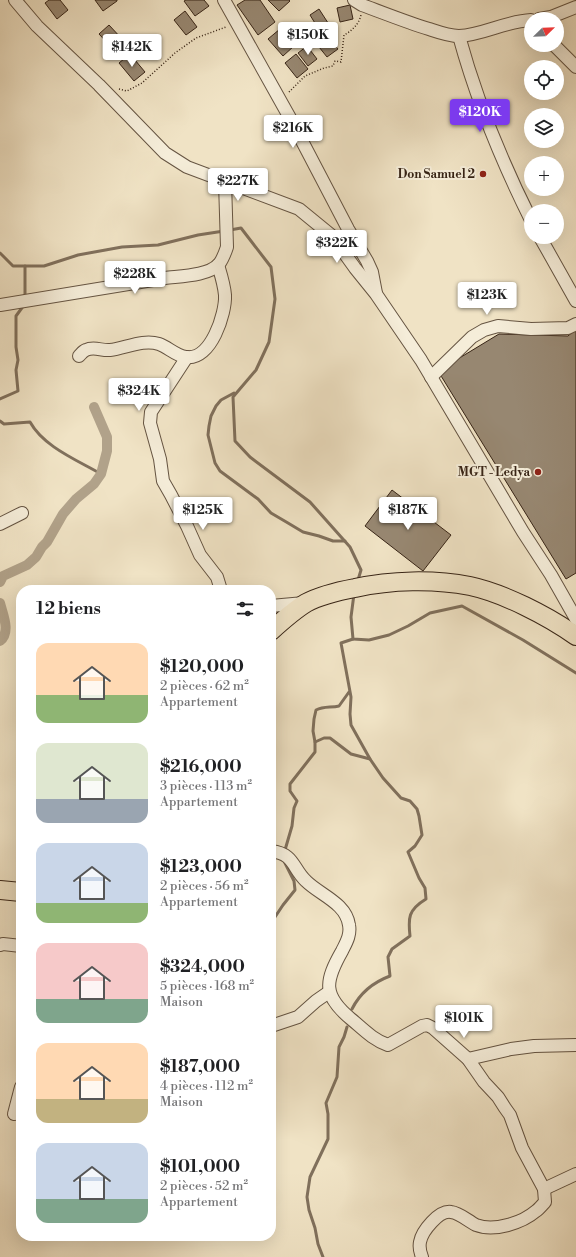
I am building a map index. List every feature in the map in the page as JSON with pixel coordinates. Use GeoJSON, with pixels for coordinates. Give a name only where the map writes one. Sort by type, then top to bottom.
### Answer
{"type":"FeatureCollection","features":[{"type":"Feature","properties":{"kind":"highway"},"geometry":{"type":"LineString","coordinates":[[276,626],[287,616],[307,602],[333,593],[377,583],[434,582],[470,586],[506,597],[551,620],[575,629]]}},
{"type":"Feature","properties":{"kind":"highway"},"geometry":{"type":"LineString","coordinates":[[0,890],[16,892]]}},
{"type":"Feature","properties":{"kind":"street"},"geometry":{"type":"LineString","coordinates":[[15,0],[37,26],[99,85],[165,153],[187,167],[299,209],[332,236],[376,294],[422,360],[523,532],[551,575],[575,629]]}},
{"type":"Feature","properties":{"kind":"street"},"geometry":{"type":"LineString","coordinates":[[224,0],[280,100],[348,229],[367,261],[372,272],[376,294]]}},
{"type":"Feature","properties":{"kind":"street"},"geometry":{"type":"LineString","coordinates":[[358,2],[416,25],[444,34],[459,36],[524,21]]}},
{"type":"Feature","properties":{"kind":"street"},"geometry":{"type":"LineString","coordinates":[[564,12],[576,7]]}},
{"type":"Feature","properties":{"kind":"street"},"geometry":{"type":"LineString","coordinates":[[459,36],[468,69],[515,189],[524,206]]}},
{"type":"Feature","properties":{"kind":"street"},"geometry":{"type":"LineString","coordinates":[[561,52],[576,67]]}},
{"type":"Feature","properties":{"kind":"street"},"geometry":{"type":"LineString","coordinates":[[0,305],[190,275],[209,270],[218,265],[224,257],[227,247],[225,182]]}},
{"type":"Feature","properties":{"kind":"street"},"geometry":{"type":"LineString","coordinates":[[544,244],[576,301]]}},
{"type":"Feature","properties":{"kind":"street"},"geometry":{"type":"LineString","coordinates":[[79,356],[86,350],[109,350],[144,342],[159,344],[187,357],[197,356],[206,349],[214,337],[220,323],[225,297],[224,282],[218,265]]}},
{"type":"Feature","properties":{"kind":"street"},"geometry":{"type":"LineString","coordinates":[[431,377],[472,337],[484,330],[498,326],[568,328],[576,324]]}},
{"type":"Feature","properties":{"kind":"street"},"geometry":{"type":"LineString","coordinates":[[187,357],[151,412],[150,423],[160,459],[163,481],[188,526],[200,555],[217,577],[219,585]]}},
{"type":"Feature","properties":{"kind":"street"},"geometry":{"type":"LineString","coordinates":[[0,524],[22,513]]}},
{"type":"Feature","properties":{"kind":"street"},"geometry":{"type":"LineString","coordinates":[[276,605],[307,602]]}},
{"type":"Feature","properties":{"kind":"street"},"geometry":{"type":"LineString","coordinates":[[276,852],[288,856],[304,880],[331,899],[343,911],[349,925],[349,938],[333,967],[329,980],[329,992],[334,1002],[344,1014],[380,1042],[388,1045],[422,1026],[427,1025],[433,1028],[468,1059],[484,1082],[498,1097],[510,1116],[522,1148],[544,1189],[545,1202],[536,1211],[522,1220],[503,1226],[486,1227],[476,1225],[451,1212],[443,1213],[434,1220],[423,1233],[420,1241],[422,1257]]}},
{"type":"Feature","properties":{"kind":"street"},"geometry":{"type":"LineString","coordinates":[[0,945],[16,945]]}},
{"type":"Feature","properties":{"kind":"street"},"geometry":{"type":"LineString","coordinates":[[276,1024],[298,1017],[329,992]]}},
{"type":"Feature","properties":{"kind":"street"},"geometry":{"type":"LineString","coordinates":[[468,1059],[511,1049],[534,1046],[576,1045]]}},
{"type":"Feature","properties":{"kind":"street"},"geometry":{"type":"LineString","coordinates":[[14,1114],[16,1107]]}},
{"type":"Feature","properties":{"kind":"street"},"geometry":{"type":"LineString","coordinates":[[544,1189],[576,1174]]}},
{"type":"Feature","properties":{"kind":"path"},"geometry":{"type":"LineString","coordinates":[[280,100],[305,76],[333,66],[335,61],[341,62],[344,35],[350,32],[360,21],[358,2]]}},
{"type":"Feature","properties":{"kind":"path"},"geometry":{"type":"LineString","coordinates":[[99,85],[127,91],[142,82],[175,53],[196,38],[237,23]]}},
{"type":"Feature","properties":{"kind":"building"},"geometry":{"type":"Polygon","coordinates":[[[49,0],[60,0],[68,10],[57,19],[45,3],[49,0]]]}},
{"type":"Feature","properties":{"kind":"building"},"geometry":{"type":"Polygon","coordinates":[[[95,0],[117,0],[117,1],[103,11],[95,0]]]}},
{"type":"Feature","properties":{"kind":"building"},"geometry":{"type":"Polygon","coordinates":[[[204,0],[209,6],[195,16],[184,1],[204,0]]]}},
{"type":"Feature","properties":{"kind":"building"},"geometry":{"type":"Polygon","coordinates":[[[245,0],[260,0],[275,22],[258,35],[237,5],[245,0]]]}},
{"type":"Feature","properties":{"kind":"building"},"geometry":{"type":"Polygon","coordinates":[[[268,0],[289,0],[290,1],[279,11],[268,0]]]}},
{"type":"Feature","properties":{"kind":"building"},"geometry":{"type":"Polygon","coordinates":[[[350,5],[353,19],[340,22],[337,8],[350,5]]]}},
{"type":"Feature","properties":{"kind":"building"},"geometry":{"type":"Polygon","coordinates":[[[319,9],[330,26],[321,33],[310,15],[319,9]]]}},
{"type":"Feature","properties":{"kind":"building"},"geometry":{"type":"Polygon","coordinates":[[[185,11],[197,27],[186,35],[174,20],[185,11]]]}},
{"type":"Feature","properties":{"kind":"building"},"geometry":{"type":"Polygon","coordinates":[[[109,25],[122,39],[112,48],[99,34],[109,25]]]}},
{"type":"Feature","properties":{"kind":"building"},"geometry":{"type":"Polygon","coordinates":[[[280,29],[294,46],[283,56],[268,39],[280,29]]]}},
{"type":"Feature","properties":{"kind":"building"},"geometry":{"type":"Polygon","coordinates":[[[329,39],[338,49],[327,57],[319,47],[329,39]]]}},
{"type":"Feature","properties":{"kind":"building"},"geometry":{"type":"Polygon","coordinates":[[[307,46],[317,59],[308,66],[298,53],[307,46]]]}},
{"type":"Feature","properties":{"kind":"building"},"geometry":{"type":"Polygon","coordinates":[[[130,54],[145,72],[134,81],[119,63],[130,54]]]}},
{"type":"Feature","properties":{"kind":"building"},"geometry":{"type":"Polygon","coordinates":[[[296,54],[308,69],[297,78],[285,63],[296,54]]]}},
{"type":"Feature","properties":{"kind":"building","name":"MGT - Ledya"},"geometry":{"type":"Polygon","coordinates":[[[576,329],[576,573],[566,579],[438,371],[499,334],[568,336],[576,329]]]}},
{"type":"Feature","properties":{"kind":"building"},"geometry":{"type":"Polygon","coordinates":[[[392,490],[451,535],[423,571],[365,526],[392,490]]]}},
{"type":"Feature","properties":{"kind":"waterway"},"geometry":{"type":"LineString","coordinates":[[230,230],[241,228],[271,267],[275,299],[269,342],[256,370],[233,397],[235,441],[250,457],[310,502],[350,547],[361,570],[358,580]]}},
{"type":"Feature","properties":{"kind":"waterway"},"geometry":{"type":"LineString","coordinates":[[0,253],[13,266],[44,266],[78,255],[122,247],[158,245],[198,235],[224,231]]}},
{"type":"Feature","properties":{"kind":"waterway"},"geometry":{"type":"LineString","coordinates":[[25,266],[25,298]]}},
{"type":"Feature","properties":{"kind":"waterway"},"geometry":{"type":"LineString","coordinates":[[0,399],[18,391],[16,370],[18,360],[16,347],[16,316],[24,305]]}},
{"type":"Feature","properties":{"kind":"waterway"},"geometry":{"type":"LineString","coordinates":[[234,393],[221,400],[216,406],[211,416],[209,426],[208,435],[215,463],[220,471],[258,499],[271,513],[303,532],[333,541],[345,541]]}},
{"type":"Feature","properties":{"kind":"waterway"},"geometry":{"type":"LineString","coordinates":[[0,582],[3,576],[27,565],[36,557],[47,542],[63,514],[76,499],[94,484],[101,474],[107,451],[107,437],[94,407]]}},
{"type":"Feature","properties":{"kind":"waterway"},"geometry":{"type":"LineString","coordinates":[[0,421],[4,424],[30,422],[36,431],[52,446],[101,474]]}},
{"type":"Feature","properties":{"kind":"waterway"},"geometry":{"type":"LineString","coordinates":[[354,594],[351,617],[353,639],[369,640],[389,635],[430,613],[462,606],[523,640],[576,673]]}},
{"type":"Feature","properties":{"kind":"waterway"},"geometry":{"type":"LineString","coordinates":[[0,603],[6,628],[0,641]]}},
{"type":"Feature","properties":{"kind":"waterway"},"geometry":{"type":"LineString","coordinates":[[352,1009],[363,993],[378,981],[390,976],[388,957],[392,949],[410,936],[410,915],[412,911],[426,899],[425,888],[408,852],[415,846],[422,835],[417,809],[410,801],[401,798],[383,778],[370,759],[351,725],[351,697],[341,643],[353,639]]}},
{"type":"Feature","properties":{"kind":"waterway"},"geometry":{"type":"LineString","coordinates":[[285,850],[292,826],[294,808],[297,801],[290,791],[290,784],[315,752],[313,731],[316,710],[339,706],[349,692]]}},
{"type":"Feature","properties":{"kind":"waterway"},"geometry":{"type":"LineString","coordinates":[[315,742],[324,738],[330,738],[351,754],[370,759]]}},
{"type":"Feature","properties":{"kind":"waterway"},"geometry":{"type":"LineString","coordinates":[[276,916],[295,890],[294,881],[284,861]]}},
{"type":"Feature","properties":{"kind":"waterway"},"geometry":{"type":"LineString","coordinates":[[323,1257],[318,1244],[307,1197],[310,1177],[328,1139],[328,1114],[326,1103],[337,1077],[339,1047],[347,1027]]}},
{"type":"Feature","properties":{"kind":"place","name":"Don Samuel 2"},"geometry":{"type":"Point","coordinates":[483,174]}},
{"type":"Feature","properties":{"kind":"place","name":"MGT - Ledya"},"geometry":{"type":"Point","coordinates":[538,472]}}]}
